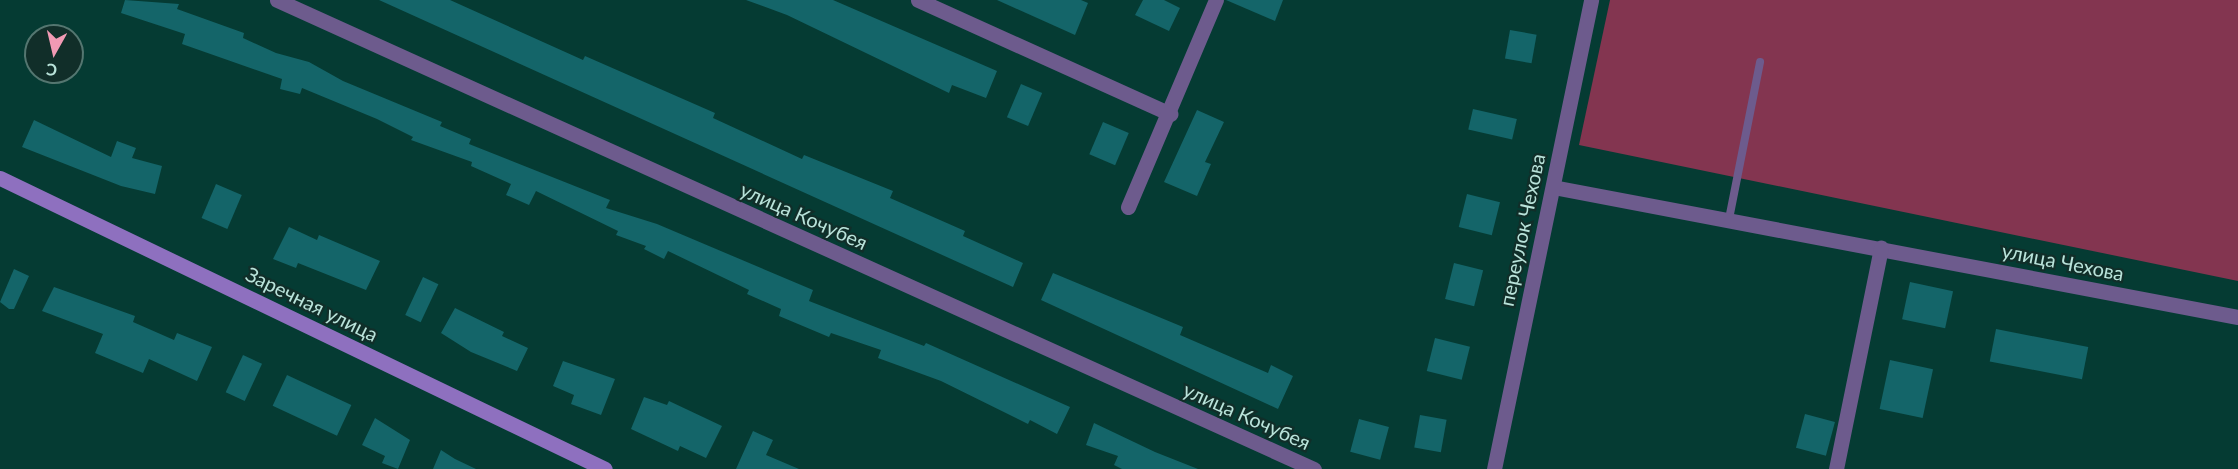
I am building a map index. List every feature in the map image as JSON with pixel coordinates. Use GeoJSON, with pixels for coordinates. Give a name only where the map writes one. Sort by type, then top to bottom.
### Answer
{"type":"FeatureCollection","features":[{"type":"Feature","properties":{"kind":"main road","name":"Заречная улица"},"geometry":{"type":"LineString","coordinates":[[0,178],[605,469]]}},
{"type":"Feature","properties":{"kind":"street","name":"улица Кочубея"},"geometry":{"type":"LineString","coordinates":[[277,0],[1314,469]]}},
{"type":"Feature","properties":{"kind":"street"},"geometry":{"type":"LineString","coordinates":[[918,0],[1170,114]]}},
{"type":"Feature","properties":{"kind":"street"},"geometry":{"type":"LineString","coordinates":[[1128,207],[1170,114],[1216,0]]}},
{"type":"Feature","properties":{"kind":"street","name":"переулок Чехова"},"geometry":{"type":"LineString","coordinates":[[1494,469],[1591,0]]}},
{"type":"Feature","properties":{"kind":"street","name":"улица Чехова"},"geometry":{"type":"LineString","coordinates":[[1553,187],[2238,317]]}},
{"type":"Feature","properties":{"kind":"street"},"geometry":{"type":"LineString","coordinates":[[1836,469],[1881,248]]}},
{"type":"Feature","properties":{"kind":"lane"},"geometry":{"type":"LineString","coordinates":[[1729,219],[1760,62]]}},
{"type":"Feature","properties":{"kind":"shaded area"},"geometry":{"type":"Polygon","coordinates":[[[1610,0],[2238,0],[2238,281],[1579,145],[1610,0]]]}},
{"type":"Feature","properties":{"kind":"building"},"geometry":{"type":"Polygon","coordinates":[[[125,0],[179,4],[177,9],[244,33],[243,38],[276,53],[309,62],[343,81],[442,122],[440,126],[471,139],[469,144],[610,200],[606,208],[657,224],[813,290],[809,301],[924,346],[926,343],[1070,407],[1057,434],[1030,420],[1028,424],[941,381],[878,358],[881,350],[831,333],[829,337],[779,316],[781,309],[747,294],[749,290],[668,251],[664,259],[644,249],[646,246],[616,235],[618,231],[536,191],[529,205],[506,195],[511,184],[471,166],[472,162],[411,140],[413,137],[377,119],[302,88],[300,94],[280,89],[282,79],[182,44],[185,34],[121,13],[125,0]]]}},
{"type":"Feature","properties":{"kind":"building"},"geometry":{"type":"Polygon","coordinates":[[[379,0],[450,0],[583,60],[585,56],[715,113],[713,118],[802,159],[804,155],[893,191],[890,198],[965,231],[963,236],[1023,263],[1013,287],[379,0]]]}},
{"type":"Feature","properties":{"kind":"building"},"geometry":{"type":"Polygon","coordinates":[[[746,0],[833,0],[997,71],[986,98],[952,85],[949,93],[787,15],[746,0]]]}},
{"type":"Feature","properties":{"kind":"building"},"geometry":{"type":"Polygon","coordinates":[[[997,0],[1081,0],[1088,3],[1075,35],[997,0]]]}},
{"type":"Feature","properties":{"kind":"building"},"geometry":{"type":"Polygon","coordinates":[[[1143,0],[1164,0],[1180,8],[1169,31],[1135,15],[1143,0]]]}},
{"type":"Feature","properties":{"kind":"building"},"geometry":{"type":"Polygon","coordinates":[[[1226,0],[1283,0],[1275,21],[1226,0]]]}},
{"type":"Feature","properties":{"kind":"building"},"geometry":{"type":"Polygon","coordinates":[[[1510,30],[1537,35],[1532,63],[1505,59],[1510,30]]]}},
{"type":"Feature","properties":{"kind":"building"},"geometry":{"type":"Polygon","coordinates":[[[1021,84],[1042,93],[1028,126],[1007,117],[1021,84]]]}},
{"type":"Feature","properties":{"kind":"building"},"geometry":{"type":"Polygon","coordinates":[[[1473,109],[1517,119],[1512,140],[1468,129],[1473,109]]]}},
{"type":"Feature","properties":{"kind":"building"},"geometry":{"type":"Polygon","coordinates":[[[1197,110],[1224,122],[1205,162],[1211,164],[1197,196],[1164,182],[1197,110]]]}},
{"type":"Feature","properties":{"kind":"building"},"geometry":{"type":"Polygon","coordinates":[[[34,120],[111,157],[117,141],[136,148],[132,158],[162,166],[155,194],[121,186],[22,147],[34,120]]]}},
{"type":"Feature","properties":{"kind":"building"},"geometry":{"type":"Polygon","coordinates":[[[1103,122],[1129,133],[1115,165],[1089,154],[1103,122]]]}},
{"type":"Feature","properties":{"kind":"building"},"geometry":{"type":"Polygon","coordinates":[[[216,184],[242,195],[227,229],[202,218],[216,184]]]}},
{"type":"Feature","properties":{"kind":"building"},"geometry":{"type":"Polygon","coordinates":[[[1467,194],[1500,202],[1492,235],[1459,227],[1467,194]]]}},
{"type":"Feature","properties":{"kind":"building"},"geometry":{"type":"Polygon","coordinates":[[[289,227],[317,240],[319,235],[380,261],[366,290],[298,263],[296,268],[273,259],[289,227]]]}},
{"type":"Feature","properties":{"kind":"building"},"geometry":{"type":"Polygon","coordinates":[[[1454,263],[1483,270],[1474,306],[1445,299],[1454,263]]]}},
{"type":"Feature","properties":{"kind":"building"},"geometry":{"type":"Polygon","coordinates":[[[14,269],[29,276],[14,309],[9,309],[0,302],[14,269]]]}},
{"type":"Feature","properties":{"kind":"building"},"geometry":{"type":"Polygon","coordinates":[[[1053,273],[1183,327],[1180,335],[1268,373],[1271,365],[1293,376],[1278,409],[1041,300],[1053,273]]]}},
{"type":"Feature","properties":{"kind":"building"},"geometry":{"type":"Polygon","coordinates":[[[423,277],[438,284],[421,322],[405,315],[423,277]]]}},
{"type":"Feature","properties":{"kind":"building"},"geometry":{"type":"Polygon","coordinates":[[[1910,282],[1953,291],[1945,328],[1902,319],[1910,282]]]}},
{"type":"Feature","properties":{"kind":"building"},"geometry":{"type":"Polygon","coordinates":[[[54,287],[135,316],[133,322],[174,340],[177,333],[212,347],[197,381],[149,359],[143,373],[95,353],[103,334],[42,311],[54,287]]]}},
{"type":"Feature","properties":{"kind":"building"},"geometry":{"type":"Polygon","coordinates":[[[455,308],[504,332],[502,336],[528,348],[517,371],[471,352],[441,333],[455,308]]]}},
{"type":"Feature","properties":{"kind":"building"},"geometry":{"type":"Polygon","coordinates":[[[1996,329],[2088,347],[2082,379],[1990,361],[1996,329]]]}},
{"type":"Feature","properties":{"kind":"building"},"geometry":{"type":"Polygon","coordinates":[[[1435,338],[1470,347],[1462,380],[1427,371],[1435,338]]]}},
{"type":"Feature","properties":{"kind":"building"},"geometry":{"type":"Polygon","coordinates":[[[243,355],[262,364],[245,401],[226,392],[243,355]]]}},
{"type":"Feature","properties":{"kind":"building"},"geometry":{"type":"Polygon","coordinates":[[[1890,360],[1933,369],[1923,418],[1880,409],[1890,360]]]}},
{"type":"Feature","properties":{"kind":"building"},"geometry":{"type":"Polygon","coordinates":[[[563,361],[615,379],[601,415],[571,404],[574,395],[553,386],[563,361]]]}},
{"type":"Feature","properties":{"kind":"building"},"geometry":{"type":"Polygon","coordinates":[[[287,375],[351,405],[337,436],[273,406],[287,375]]]}},
{"type":"Feature","properties":{"kind":"building"},"geometry":{"type":"Polygon","coordinates":[[[644,397],[667,405],[669,401],[722,426],[706,458],[680,446],[678,451],[631,429],[644,397]]]}},
{"type":"Feature","properties":{"kind":"building"},"geometry":{"type":"Polygon","coordinates":[[[1805,414],[1835,422],[1826,456],[1796,448],[1805,414]]]}},
{"type":"Feature","properties":{"kind":"building"},"geometry":{"type":"Polygon","coordinates":[[[1420,415],[1447,420],[1441,452],[1414,447],[1420,415]]]}},
{"type":"Feature","properties":{"kind":"building"},"geometry":{"type":"Polygon","coordinates":[[[375,418],[410,440],[398,469],[382,463],[385,456],[362,445],[375,418]]]}},
{"type":"Feature","properties":{"kind":"building"},"geometry":{"type":"Polygon","coordinates":[[[1359,419],[1389,427],[1380,460],[1350,452],[1359,419]]]}},
{"type":"Feature","properties":{"kind":"building"},"geometry":{"type":"Polygon","coordinates":[[[1094,423],[1155,452],[1198,469],[1122,469],[1114,465],[1118,456],[1086,445],[1094,423]]]}},
{"type":"Feature","properties":{"kind":"building"},"geometry":{"type":"Polygon","coordinates":[[[753,431],[773,440],[766,455],[799,469],[736,469],[753,431]]]}},
{"type":"Feature","properties":{"kind":"building"},"geometry":{"type":"Polygon","coordinates":[[[441,450],[455,459],[476,469],[433,469],[441,450]]]}}]}
